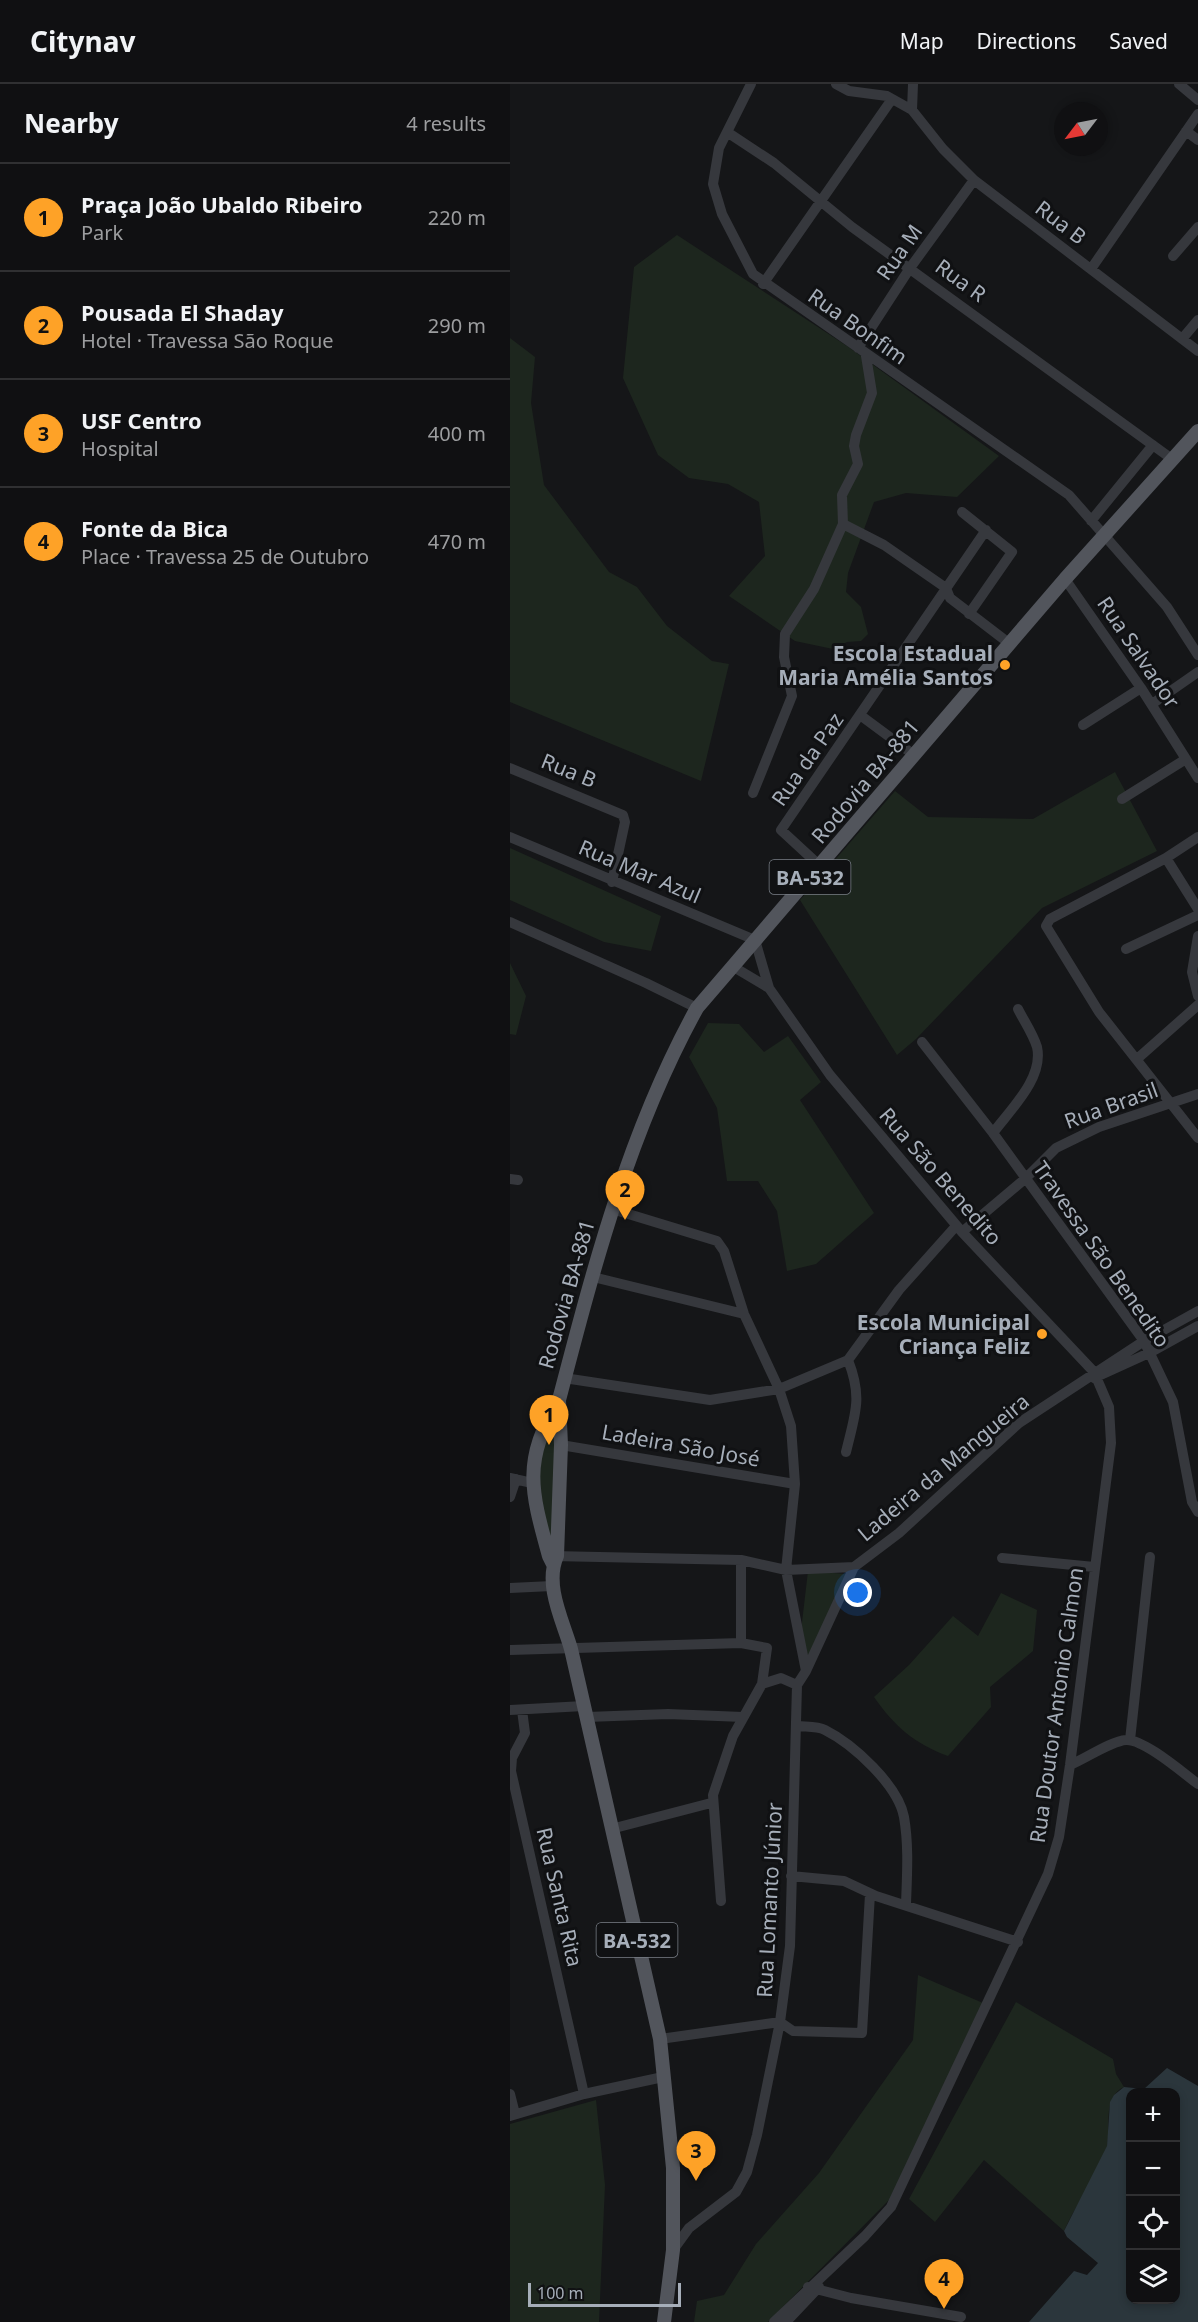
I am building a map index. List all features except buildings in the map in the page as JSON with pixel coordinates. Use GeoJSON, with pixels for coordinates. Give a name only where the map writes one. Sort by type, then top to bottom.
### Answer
{"type":"FeatureCollection","features":[{"type":"Feature","properties":{"kind":"main road","name":"Rodovia BA-881"},"geometry":{"type":"LineString","coordinates":[[559,1400],[612,1209],[657,1091],[697,1008],[1065,579],[1198,431]]}},
{"type":"Feature","properties":{"kind":"main road","name":"BA-532"},"geometry":{"type":"LineString","coordinates":[[559,1400],[561,1445],[552,1586],[572,1649],[660,2039],[670,2120],[673,2168],[673,2250],[663,2322]]}},
{"type":"Feature","properties":{"kind":"main road","name":"BA-532"},"geometry":{"type":"LineString","coordinates":[[553,1558],[532,1484],[539,1442],[559,1400]]}},
{"type":"Feature","properties":{"kind":"street","name":"Rua Bonfim"},"geometry":{"type":"LineString","coordinates":[[751,84],[716,156],[714,192],[730,232],[750,270],[763,284],[1069,495],[1103,537],[1167,607],[1198,655]]}},
{"type":"Feature","properties":{"kind":"street"},"geometry":{"type":"LineString","coordinates":[[836,84],[878,93],[912,110],[913,84]]}},
{"type":"Feature","properties":{"kind":"street"},"geometry":{"type":"LineString","coordinates":[[1179,84],[1198,100]]}},
{"type":"Feature","properties":{"kind":"street"},"geometry":{"type":"LineString","coordinates":[[763,284],[892,99]]}},
{"type":"Feature","properties":{"kind":"street","name":"Rua B"},"geometry":{"type":"LineString","coordinates":[[912,110],[949,156],[974,180],[1198,351]]}},
{"type":"Feature","properties":{"kind":"street"},"geometry":{"type":"LineString","coordinates":[[1091,269],[1198,114]]}},
{"type":"Feature","properties":{"kind":"street"},"geometry":{"type":"LineString","coordinates":[[1186,131],[1198,140]]}},
{"type":"Feature","properties":{"kind":"street","name":"Rua R"},"geometry":{"type":"LineString","coordinates":[[727,132],[1172,459]]}},
{"type":"Feature","properties":{"kind":"street","name":"Rua M"},"geometry":{"type":"LineString","coordinates":[[862,352],[910,268],[974,180]]}},
{"type":"Feature","properties":{"kind":"street"},"geometry":{"type":"LineString","coordinates":[[1173,256],[1198,227]]}},
{"type":"Feature","properties":{"kind":"street"},"geometry":{"type":"LineString","coordinates":[[1182,339],[1198,320]]}},
{"type":"Feature","properties":{"kind":"street"},"geometry":{"type":"LineString","coordinates":[[753,793],[792,696],[784,657],[785,634],[814,588],[843,524],[842,495],[858,464],[854,446],[856,435],[872,399],[872,383],[862,352]]}},
{"type":"Feature","properties":{"kind":"street"},"geometry":{"type":"LineString","coordinates":[[1091,521],[1153,445]]}},
{"type":"Feature","properties":{"kind":"street"},"geometry":{"type":"LineString","coordinates":[[962,512],[1012,552],[969,614]]}},
{"type":"Feature","properties":{"kind":"street"},"geometry":{"type":"LineString","coordinates":[[843,524],[884,545],[946,588],[950,598],[1010,644]]}},
{"type":"Feature","properties":{"kind":"street","name":"Rua da Paz"},"geometry":{"type":"LineString","coordinates":[[820,866],[781,830],[986,530]]}},
{"type":"Feature","properties":{"kind":"street","name":"Rua Salvador"},"geometry":{"type":"LineString","coordinates":[[1065,579],[1152,704],[1198,778]]}},
{"type":"Feature","properties":{"kind":"street"},"geometry":{"type":"LineString","coordinates":[[1152,704],[1198,672]]}},
{"type":"Feature","properties":{"kind":"street"},"geometry":{"type":"LineString","coordinates":[[1083,724],[1141,688]]}},
{"type":"Feature","properties":{"kind":"street"},"geometry":{"type":"LineString","coordinates":[[861,716],[914,755]]}},
{"type":"Feature","properties":{"kind":"street"},"geometry":{"type":"LineString","coordinates":[[1122,799],[1186,759]]}},
{"type":"Feature","properties":{"kind":"street","name":"Rua B"},"geometry":{"type":"LineString","coordinates":[[510,768],[614,809],[623,815],[625,822],[612,882]]}},
{"type":"Feature","properties":{"kind":"street","name":"Rua Mar Azul"},"geometry":{"type":"LineString","coordinates":[[510,837],[612,882],[755,940]]}},
{"type":"Feature","properties":{"kind":"street"},"geometry":{"type":"LineString","coordinates":[[1198,837],[1166,858],[1050,919],[1046,926],[1099,1012],[1198,1138]]}},
{"type":"Feature","properties":{"kind":"street"},"geometry":{"type":"LineString","coordinates":[[1166,858],[1198,909]]}},
{"type":"Feature","properties":{"kind":"street"},"geometry":{"type":"LineString","coordinates":[[1126,949],[1198,915]]}},
{"type":"Feature","properties":{"kind":"street"},"geometry":{"type":"LineString","coordinates":[[510,922],[697,1008]]}},
{"type":"Feature","properties":{"kind":"street"},"geometry":{"type":"LineString","coordinates":[[1198,936],[1192,972],[1198,996]]}},
{"type":"Feature","properties":{"kind":"street","name":"Rua São Benedito"},"geometry":{"type":"LineString","coordinates":[[755,940],[769,988],[830,1075],[959,1229],[1093,1376]]}},
{"type":"Feature","properties":{"kind":"street","name":"Rua São Benedito"},"geometry":{"type":"LineString","coordinates":[[732,966],[769,988]]}},
{"type":"Feature","properties":{"kind":"street"},"geometry":{"type":"LineString","coordinates":[[1137,1059],[1198,1005]]}},
{"type":"Feature","properties":{"kind":"street"},"geometry":{"type":"LineString","coordinates":[[993,1133],[1034,1077],[1037,1064],[1036,1044],[1018,1008]]}},
{"type":"Feature","properties":{"kind":"street","name":"Travessa São Benedito"},"geometry":{"type":"LineString","coordinates":[[922,1042],[993,1133],[1144,1341],[1173,1402],[1192,1502],[1198,1512]]}},
{"type":"Feature","properties":{"kind":"street","name":"Rua Brasil"},"geometry":{"type":"LineString","coordinates":[[848,1360],[899,1290],[959,1229],[1026,1178],[1046,1155],[1067,1141],[1099,1127],[1198,1094]]}},
{"type":"Feature","properties":{"kind":"street"},"geometry":{"type":"LineString","coordinates":[[612,1209],[717,1241],[724,1251],[744,1314],[779,1389],[791,1426],[795,1484],[786,1570],[806,1671]]}},
{"type":"Feature","properties":{"kind":"street"},"geometry":{"type":"LineString","coordinates":[[593,1277],[744,1314]]}},
{"type":"Feature","properties":{"kind":"street"},"geometry":{"type":"LineString","coordinates":[[1093,1376],[1144,1341],[1198,1311]]}},
{"type":"Feature","properties":{"kind":"street"},"geometry":{"type":"LineString","coordinates":[[1093,1376],[1149,1353],[1198,1326]]}},
{"type":"Feature","properties":{"kind":"street"},"geometry":{"type":"LineString","coordinates":[[564,1378],[710,1400],[779,1389],[848,1360],[855,1378],[858,1402],[846,1452]]}},
{"type":"Feature","properties":{"kind":"street","name":"Rua Doutor Antonio Calmon"},"geometry":{"type":"LineString","coordinates":[[786,2322],[831,2269],[891,2207],[1018,1942],[1054,1857],[1070,1765],[1112,1432],[1109,1407],[1093,1376]]}},
{"type":"Feature","properties":{"kind":"street","name":"Ladeira da Mangueira"},"geometry":{"type":"LineString","coordinates":[[854,1567],[899,1533],[1019,1423],[1093,1376]]}},
{"type":"Feature","properties":{"kind":"street","name":"Ladeira São José"},"geometry":{"type":"LineString","coordinates":[[561,1445],[795,1484]]}},
{"type":"Feature","properties":{"kind":"street"},"geometry":{"type":"LineString","coordinates":[[510,1497],[513,1479],[532,1484]]}},
{"type":"Feature","properties":{"kind":"street"},"geometry":{"type":"LineString","coordinates":[[1130,1740],[1150,1557]]}},
{"type":"Feature","properties":{"kind":"street"},"geometry":{"type":"LineString","coordinates":[[553,1558],[741,1560],[786,1570],[854,1567],[806,1671],[796,1684],[781,1678],[762,1684]]}},
{"type":"Feature","properties":{"kind":"street"},"geometry":{"type":"LineString","coordinates":[[1002,1558],[1094,1567]]}},
{"type":"Feature","properties":{"kind":"street"},"geometry":{"type":"LineString","coordinates":[[741,1560],[741,1643]]}},
{"type":"Feature","properties":{"kind":"street"},"geometry":{"type":"LineString","coordinates":[[510,1588],[552,1586]]}},
{"type":"Feature","properties":{"kind":"street"},"geometry":{"type":"LineString","coordinates":[[510,1650],[741,1643],[767,1648],[762,1684],[743,1717],[720,1768],[711,1803],[721,1901]]}},
{"type":"Feature","properties":{"kind":"street","name":"Rua Lomanto Júnior"},"geometry":{"type":"LineString","coordinates":[[673,2250],[689,2228],[736,2192],[747,2172],[780,2022],[790,1946],[798,1726],[796,1684]]}},
{"type":"Feature","properties":{"kind":"street"},"geometry":{"type":"LineString","coordinates":[[510,1710],[743,1717]]}},
{"type":"Feature","properties":{"kind":"street","name":"Rua Santa Rita"},"geometry":{"type":"LineString","coordinates":[[522,1710],[525,1732],[512,1758],[511,1771],[584,2094]]}},
{"type":"Feature","properties":{"kind":"street"},"geometry":{"type":"LineString","coordinates":[[798,1726],[822,1728],[845,1742],[896,1795],[903,1814],[908,1847],[906,1904]]}},
{"type":"Feature","properties":{"kind":"street"},"geometry":{"type":"LineString","coordinates":[[1070,1765],[1113,1744],[1130,1740],[1144,1746],[1198,1784]]}},
{"type":"Feature","properties":{"kind":"street"},"geometry":{"type":"LineString","coordinates":[[611,1829],[711,1803]]}},
{"type":"Feature","properties":{"kind":"street"},"geometry":{"type":"LineString","coordinates":[[791,1876],[844,1881],[870,1894],[1018,1942]]}},
{"type":"Feature","properties":{"kind":"street"},"geometry":{"type":"LineString","coordinates":[[660,2039],[780,2022],[793,2031],[862,2033],[870,1894]]}},
{"type":"Feature","properties":{"kind":"street"},"geometry":{"type":"LineString","coordinates":[[510,2094],[513,2115],[584,2094],[663,2076]]}},
{"type":"Feature","properties":{"kind":"street"},"geometry":{"type":"LineString","coordinates":[[813,2289],[961,2318]]}},
{"type":"Feature","properties":{"kind":"street","name":"Rua Doutor Antonio Calmon"},"geometry":{"type":"LineString","coordinates":[[774,2322],[813,2289]]}},
{"type":"Feature","properties":{"kind":"shaded area"},"geometry":{"type":"Polygon","coordinates":[[[677,235],[847,346],[999,456],[957,497],[906,493],[874,502],[848,573],[846,592],[861,607],[868,634],[861,641],[847,642],[833,649],[795,641],[729,596],[765,556],[759,502],[728,484],[689,478],[658,455],[623,378],[634,267],[677,235]]]}},
{"type":"Feature","properties":{"kind":"shaded area"},"geometry":{"type":"Polygon","coordinates":[[[510,338],[535,357],[531,403],[544,485],[609,572],[637,587],[667,626],[712,661],[729,664],[701,781],[510,702],[510,338]]]}},
{"type":"Feature","properties":{"kind":"shaded area"},"geometry":{"type":"Polygon","coordinates":[[[1115,772],[1157,851],[1042,908],[916,1039],[897,1055],[800,900],[895,791],[928,817],[1033,819],[1115,772]]]}},
{"type":"Feature","properties":{"kind":"shaded area"},"geometry":{"type":"Polygon","coordinates":[[[510,848],[661,916],[651,951],[604,942],[510,900],[510,848]]]}},
{"type":"Feature","properties":{"kind":"shaded area"},"geometry":{"type":"Polygon","coordinates":[[[510,963],[526,996],[516,1035],[510,1034],[510,963]]]}},
{"type":"Feature","properties":{"kind":"shaded area"},"geometry":{"type":"Polygon","coordinates":[[[708,1023],[739,1024],[764,1052],[788,1036],[821,1082],[800,1100],[874,1213],[816,1264],[787,1271],[777,1211],[758,1181],[727,1181],[717,1108],[689,1057],[708,1023]]]}},
{"type":"Feature","properties":{"kind":"shaded area"},"geometry":{"type":"Polygon","coordinates":[[[558,1407],[551,1543],[526,1483],[558,1407]]]}},
{"type":"Feature","properties":{"kind":"shaded area"},"geometry":{"type":"Polygon","coordinates":[[[808,1571],[846,1574],[808,1659],[801,1631],[808,1571]]]}},
{"type":"Feature","properties":{"kind":"shaded area"},"geometry":{"type":"Polygon","coordinates":[[[1001,1593],[1037,1610],[1033,1651],[990,1687],[991,1707],[948,1756],[925,1746],[906,1733],[889,1717],[874,1697],[909,1665],[953,1616],[978,1636],[1001,1593]]]}},
{"type":"Feature","properties":{"kind":"shaded area"},"geometry":{"type":"Polygon","coordinates":[[[918,1975],[983,2003],[890,2199],[768,2322],[694,2322],[697,2301],[724,2295],[756,2244],[819,2173],[913,2040],[918,1975]]]}},
{"type":"Feature","properties":{"kind":"shaded area"},"geometry":{"type":"Polygon","coordinates":[[[1016,2002],[1113,2059],[1116,2074],[1124,2087],[1117,2092],[1110,2105],[1108,2139],[1104,2157],[1064,2231],[984,2160],[935,2222],[909,2199],[1016,2002]]]}},
{"type":"Feature","properties":{"kind":"shaded area"},"geometry":{"type":"Polygon","coordinates":[[[1167,2068],[1198,2086],[1198,2322],[1029,2322],[1074,2271],[1087,2275],[1098,2263],[1067,2237],[1064,2231],[1107,2146],[1110,2102],[1114,2095],[1124,2087],[1134,2088],[1126,2088],[1126,2304],[1180,2304],[1180,2088],[1145,2088],[1167,2068]]]}},
{"type":"Feature","properties":{"kind":"shaded area"},"geometry":{"type":"Polygon","coordinates":[[[596,2100],[605,2185],[599,2322],[510,2322],[510,2124],[596,2100]]]}},
{"type":"Feature","properties":{"kind":"place","name":"Escola Estadual Maria Amélia Santos"},"geometry":{"type":"Point","coordinates":[1005,665]}},
{"type":"Feature","properties":{"kind":"place","name":"Pousada El Shaday"},"geometry":{"type":"Point","coordinates":[625,1220]}},
{"type":"Feature","properties":{"kind":"place","name":"Escola Municipal Criança Feliz"},"geometry":{"type":"Point","coordinates":[1042,1334]}},
{"type":"Feature","properties":{"kind":"place","name":"Praça João Ubaldo Ribeiro"},"geometry":{"type":"Point","coordinates":[549,1445]}},
{"type":"Feature","properties":{"kind":"place","name":"USF Centro"},"geometry":{"type":"Point","coordinates":[696,2181]}},
{"type":"Feature","properties":{"kind":"place","name":"Fonte da Bica"},"geometry":{"type":"Point","coordinates":[944,2309]}}]}
